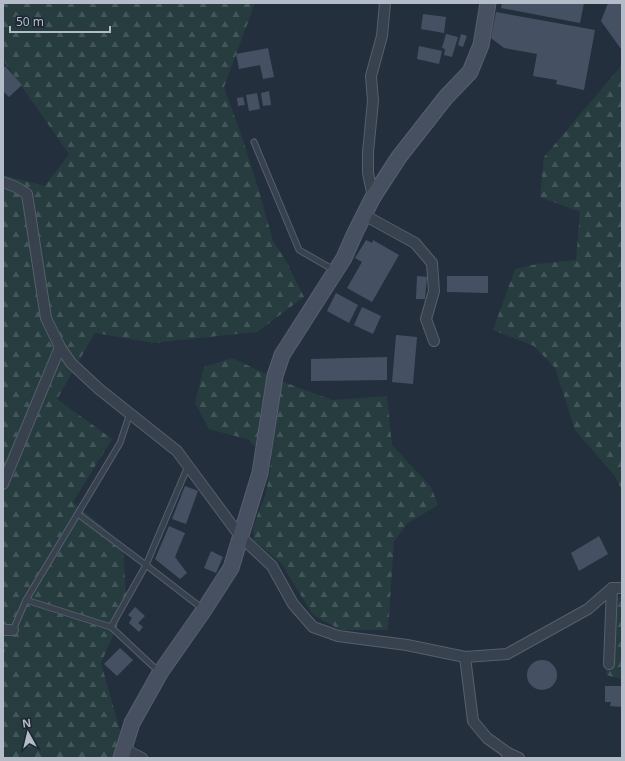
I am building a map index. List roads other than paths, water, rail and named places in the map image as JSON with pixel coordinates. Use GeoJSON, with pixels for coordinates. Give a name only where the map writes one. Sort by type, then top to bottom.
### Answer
{"type":"FeatureCollection","features":[{"type":"Feature","properties":{"kind":"street"},"geometry":{"type":"LineString","coordinates":[[373,197],[368,173],[368,152],[374,101],[371,76],[382,36],[385,3]]}},
{"type":"Feature","properties":{"kind":"street"},"geometry":{"type":"LineString","coordinates":[[142,758],[122,753],[132,723],[160,673],[204,610],[230,568],[260,473],[275,376],[282,355],[344,258],[373,197],[399,157],[446,97],[470,72],[481,45],[488,3]]}},
{"type":"Feature","properties":{"kind":"street"},"geometry":{"type":"LineString","coordinates":[[3,182],[16,187],[27,194],[46,318],[60,347],[72,363],[99,389],[177,451],[240,536],[272,566],[293,604],[313,627],[338,636],[407,645],[465,658],[507,654],[588,609],[617,588]]}},
{"type":"Feature","properties":{"kind":"street"},"geometry":{"type":"LineString","coordinates":[[364,215],[415,244],[432,263],[434,291],[426,319],[434,342]]}},
{"type":"Feature","properties":{"kind":"street"},"geometry":{"type":"LineString","coordinates":[[3,484],[60,347]]}},
{"type":"Feature","properties":{"kind":"street"},"geometry":{"type":"LineString","coordinates":[[609,664],[617,588]]}},
{"type":"Feature","properties":{"kind":"street"},"geometry":{"type":"LineString","coordinates":[[465,658],[473,721],[487,738],[508,756],[519,758]]}},
{"type":"Feature","properties":{"kind":"lane"},"geometry":{"type":"LineString","coordinates":[[254,142],[299,250],[336,271]]}},
{"type":"Feature","properties":{"kind":"lane"},"geometry":{"type":"LineString","coordinates":[[8,629],[120,443],[130,413]]}},
{"type":"Feature","properties":{"kind":"lane"},"geometry":{"type":"LineString","coordinates":[[111,627],[146,564],[188,465]]}},
{"type":"Feature","properties":{"kind":"lane"},"geometry":{"type":"LineString","coordinates":[[78,514],[146,564],[204,610]]}},
{"type":"Feature","properties":{"kind":"lane"},"geometry":{"type":"LineString","coordinates":[[26,600],[111,627],[160,673]]}}]}
